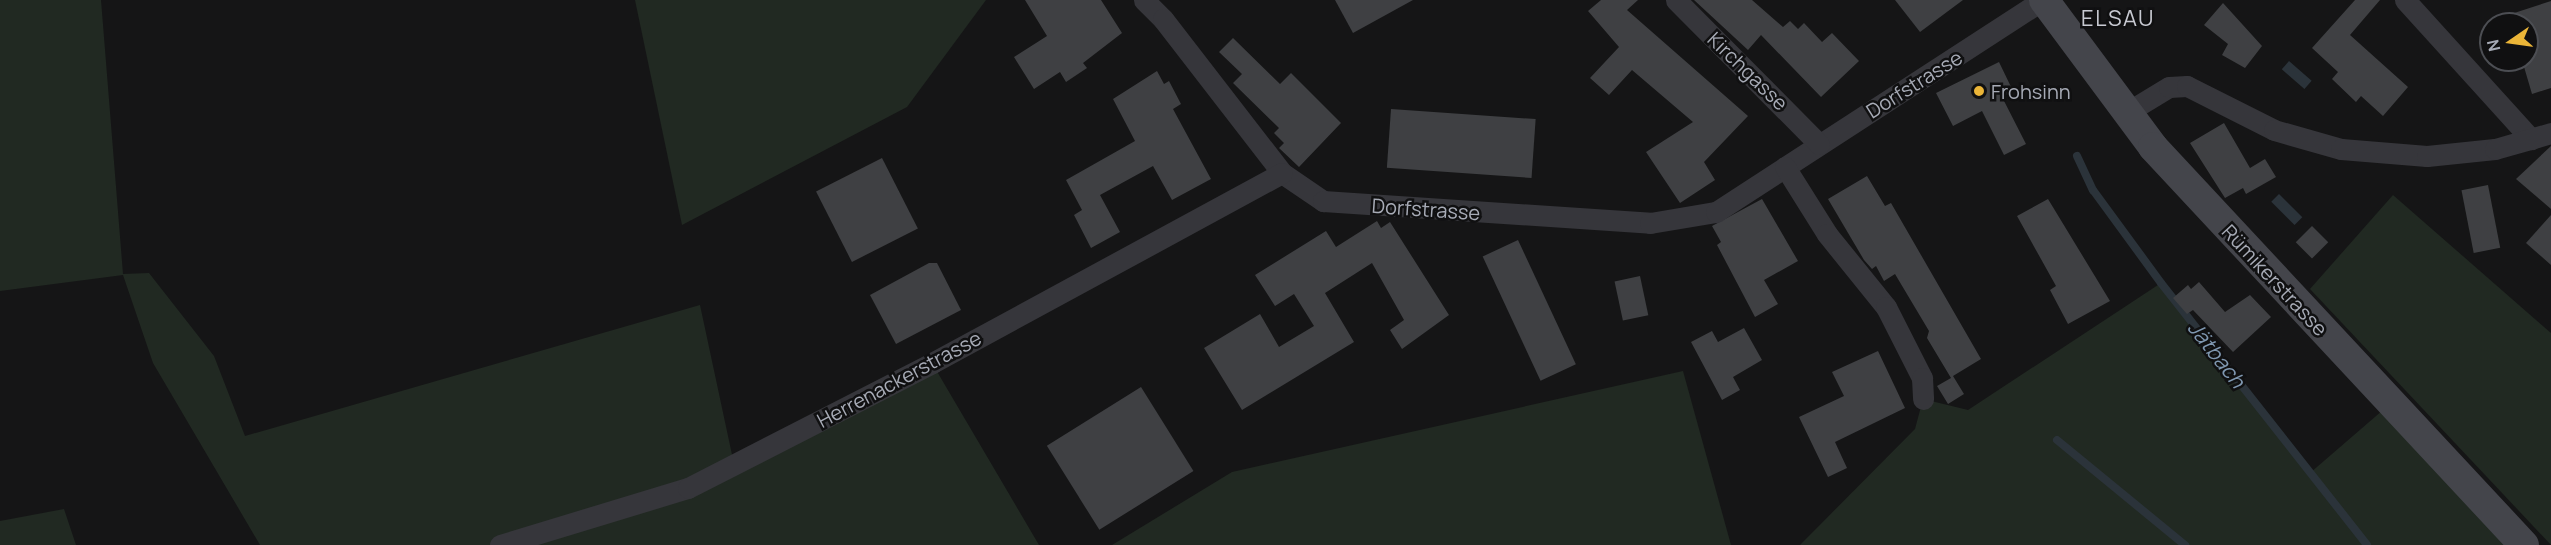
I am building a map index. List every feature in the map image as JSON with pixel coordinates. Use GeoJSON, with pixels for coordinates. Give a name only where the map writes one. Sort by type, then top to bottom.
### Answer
{"type":"FeatureCollection","features":[{"type":"Feature","properties":{"kind":"main road","name":"Rümikerstrasse"},"geometry":{"type":"LineString","coordinates":[[2043,0],[2126,113],[2228,230],[2524,545]]}},
{"type":"Feature","properties":{"kind":"street","name":"Dorfstrasse"},"geometry":{"type":"LineString","coordinates":[[1144,0],[1163,19],[1282,173],[1323,201],[1650,223],[1716,212],[2043,0]]}},
{"type":"Feature","properties":{"kind":"street","name":"Kirchgasse"},"geometry":{"type":"LineString","coordinates":[[1676,0],[1820,144]]}},
{"type":"Feature","properties":{"kind":"street"},"geometry":{"type":"LineString","coordinates":[[2126,113],[2169,87],[2187,86],[2274,130],[2341,149],[2427,156],[2494,149],[2541,136],[2405,0]]}},
{"type":"Feature","properties":{"kind":"street"},"geometry":{"type":"LineString","coordinates":[[1785,167],[1827,234],[1886,308],[1922,378],[1923,399]]}},
{"type":"Feature","properties":{"kind":"street","name":"Herrenackerstrasse"},"geometry":{"type":"LineString","coordinates":[[500,545],[688,488],[932,363],[1282,173]]}},
{"type":"Feature","properties":{"kind":"shaded area"},"geometry":{"type":"Polygon","coordinates":[[[0,0],[101,0],[123,274],[149,273],[214,356],[245,436],[700,305],[734,464],[932,363],[1039,545],[260,545],[153,363],[123,275],[0,291],[0,0]]]}},
{"type":"Feature","properties":{"kind":"shaded area"},"geometry":{"type":"Polygon","coordinates":[[[635,0],[986,0],[907,107],[682,225],[635,0]]]}},
{"type":"Feature","properties":{"kind":"shaded area"},"geometry":{"type":"Polygon","coordinates":[[[2289,61],[2312,81],[2304,89],[2282,69],[2289,61]]]}},
{"type":"Feature","properties":{"kind":"shaded area"},"geometry":{"type":"Polygon","coordinates":[[[2279,194],[2302,217],[2295,225],[2271,202],[2279,194]]]}},
{"type":"Feature","properties":{"kind":"shaded area"},"geometry":{"type":"Polygon","coordinates":[[[2393,195],[2551,333],[2551,545],[2310,289],[2393,195]]]}},
{"type":"Feature","properties":{"kind":"shaded area"},"geometry":{"type":"Polygon","coordinates":[[[2161,283],[2310,473],[2383,410],[2508,545],[1800,545],[1915,429],[1923,399],[1968,410],[2161,283]]]}},
{"type":"Feature","properties":{"kind":"shaded area"},"geometry":{"type":"Polygon","coordinates":[[[1683,371],[1731,545],[1112,545],[1232,472],[1683,371]]]}},
{"type":"Feature","properties":{"kind":"shaded area"},"geometry":{"type":"Polygon","coordinates":[[[64,509],[76,545],[0,545],[0,521],[64,509]]]}},
{"type":"Feature","properties":{"kind":"building"},"geometry":{"type":"Polygon","coordinates":[[[1025,0],[1101,0],[1122,33],[1083,63],[1087,68],[1066,82],[1060,72],[1034,89],[1014,57],[1047,36],[1025,0]]]}},
{"type":"Feature","properties":{"kind":"building"},"geometry":{"type":"Polygon","coordinates":[[[1335,0],[1413,0],[1353,33],[1335,0]]]}},
{"type":"Feature","properties":{"kind":"building"},"geometry":{"type":"Polygon","coordinates":[[[1601,0],[1638,0],[1627,10],[1748,116],[1704,162],[1715,180],[1680,203],[1646,152],[1693,122],[1632,70],[1609,95],[1590,78],[1619,47],[1588,11],[1601,0]]]}},
{"type":"Feature","properties":{"kind":"building"},"geometry":{"type":"Polygon","coordinates":[[[1694,0],[1752,0],[1783,27],[1790,21],[1798,29],[1804,23],[1822,42],[1832,33],[1859,61],[1821,97],[1761,35],[1748,50],[1694,0]]]}},
{"type":"Feature","properties":{"kind":"building"},"geometry":{"type":"Polygon","coordinates":[[[1895,0],[1963,0],[1920,32],[1895,0]]]}},
{"type":"Feature","properties":{"kind":"building"},"geometry":{"type":"Polygon","coordinates":[[[2355,0],[2380,0],[2350,35],[2408,87],[2383,116],[2361,96],[2356,102],[2332,79],[2338,72],[2312,48],[2355,0]]]}},
{"type":"Feature","properties":{"kind":"building"},"geometry":{"type":"Polygon","coordinates":[[[2551,1],[2551,88],[2532,94],[2526,72],[2539,72],[2539,12],[2517,12],[2551,1]]]}},
{"type":"Feature","properties":{"kind":"building"},"geometry":{"type":"Polygon","coordinates":[[[2223,3],[2262,46],[2245,68],[2222,55],[2228,44],[2204,25],[2223,3]]]}},
{"type":"Feature","properties":{"kind":"building"},"geometry":{"type":"Polygon","coordinates":[[[1233,38],[1280,84],[1291,73],[1341,123],[1299,167],[1279,148],[1284,143],[1274,133],[1279,128],[1233,83],[1242,74],[1219,52],[1233,38]]]}},
{"type":"Feature","properties":{"kind":"building"},"geometry":{"type":"Polygon","coordinates":[[[1999,62],[2013,91],[2002,97],[2026,144],[2004,155],[1982,111],[1953,126],[1936,93],[1999,62]]]}},
{"type":"Feature","properties":{"kind":"building"},"geometry":{"type":"Polygon","coordinates":[[[1157,71],[1164,84],[1169,81],[1181,104],[1173,109],[1211,179],[1172,200],[1153,166],[1100,195],[1120,232],[1091,248],[1074,215],[1082,210],[1066,180],[1135,141],[1113,99],[1157,71]]]}},
{"type":"Feature","properties":{"kind":"building"},"geometry":{"type":"Polygon","coordinates":[[[1391,109],[1536,119],[1532,178],[1387,168],[1391,109]]]}},
{"type":"Feature","properties":{"kind":"building"},"geometry":{"type":"Polygon","coordinates":[[[2224,123],[2250,168],[2265,159],[2276,177],[2246,194],[2243,188],[2225,198],[2190,143],[2224,123]]]}},
{"type":"Feature","properties":{"kind":"building"},"geometry":{"type":"Polygon","coordinates":[[[2551,146],[2551,209],[2516,179],[2551,146]]]}},
{"type":"Feature","properties":{"kind":"building"},"geometry":{"type":"Polygon","coordinates":[[[882,158],[918,228],[852,262],[816,192],[882,158]]]}},
{"type":"Feature","properties":{"kind":"building"},"geometry":{"type":"Polygon","coordinates":[[[1867,176],[1885,206],[1891,203],[1981,359],[1953,376],[1964,394],[1948,404],[1937,386],[1951,378],[1927,338],[1929,331],[1895,274],[1884,281],[1876,266],[1872,269],[1864,260],[1828,199],[1867,176]]]}},
{"type":"Feature","properties":{"kind":"building"},"geometry":{"type":"Polygon","coordinates":[[[2488,185],[2500,248],[2474,253],[2461,190],[2488,185]]]}},
{"type":"Feature","properties":{"kind":"building"},"geometry":{"type":"Polygon","coordinates":[[[1762,199],[1798,261],[1764,280],[1778,304],[1755,317],[1717,245],[1721,242],[1712,226],[1762,199]]]}},
{"type":"Feature","properties":{"kind":"building"},"geometry":{"type":"Polygon","coordinates":[[[2048,199],[2110,301],[2068,324],[2050,290],[2056,286],[2017,216],[2048,199]]]}},
{"type":"Feature","properties":{"kind":"building"},"geometry":{"type":"Polygon","coordinates":[[[2551,215],[2551,265],[2526,243],[2551,215]]]}},
{"type":"Feature","properties":{"kind":"building"},"geometry":{"type":"Polygon","coordinates":[[[1377,221],[1381,228],[1390,222],[1449,315],[1402,349],[1390,330],[1404,320],[1372,263],[1325,293],[1354,342],[1242,410],[1204,348],[1260,314],[1279,347],[1314,326],[1294,294],[1275,306],[1255,275],[1326,231],[1336,247],[1377,221]]]}},
{"type":"Feature","properties":{"kind":"building"},"geometry":{"type":"Polygon","coordinates":[[[2312,226],[2328,242],[2312,259],[2296,242],[2312,226]]]}},
{"type":"Feature","properties":{"kind":"building"},"geometry":{"type":"Polygon","coordinates":[[[1518,240],[1576,364],[1541,381],[1483,256],[1518,240]]]}},
{"type":"Feature","properties":{"kind":"building"},"geometry":{"type":"Polygon","coordinates":[[[929,263],[937,263],[961,310],[896,344],[870,295],[929,263]]]}},
{"type":"Feature","properties":{"kind":"building"},"geometry":{"type":"Polygon","coordinates":[[[1640,276],[1648,315],[1623,321],[1615,281],[1640,276]]]}},
{"type":"Feature","properties":{"kind":"building"},"geometry":{"type":"Polygon","coordinates":[[[2199,282],[2225,312],[2250,295],[2271,317],[2233,352],[2193,310],[2187,314],[2173,298],[2188,285],[2191,289],[2199,282]]]}},
{"type":"Feature","properties":{"kind":"building"},"geometry":{"type":"Polygon","coordinates":[[[1744,328],[1762,360],[1733,377],[1740,390],[1722,400],[1691,342],[1712,331],[1718,342],[1744,328]]]}},
{"type":"Feature","properties":{"kind":"building"},"geometry":{"type":"Polygon","coordinates":[[[1878,351],[1905,408],[1835,442],[1847,468],[1828,477],[1799,417],[1844,396],[1832,372],[1878,351]]]}},
{"type":"Feature","properties":{"kind":"building"},"geometry":{"type":"Polygon","coordinates":[[[1141,387],[1193,471],[1099,530],[1047,446],[1141,387]]]}},
{"type":"Feature","properties":{"kind":"waterway","name":"Jätbach"},"geometry":{"type":"LineString","coordinates":[[2077,156],[2093,190],[2161,283],[2367,545]]}},
{"type":"Feature","properties":{"kind":"waterway"},"geometry":{"type":"LineString","coordinates":[[2057,440],[2185,545]]}},
{"type":"Feature","properties":{"kind":"place","name":"Frohsinn"},"geometry":{"type":"Point","coordinates":[1979,91]}},
{"type":"Feature","properties":{"kind":"district","name":"ELSAU"},"geometry":{"type":"Point","coordinates":[2118,19]}}]}
